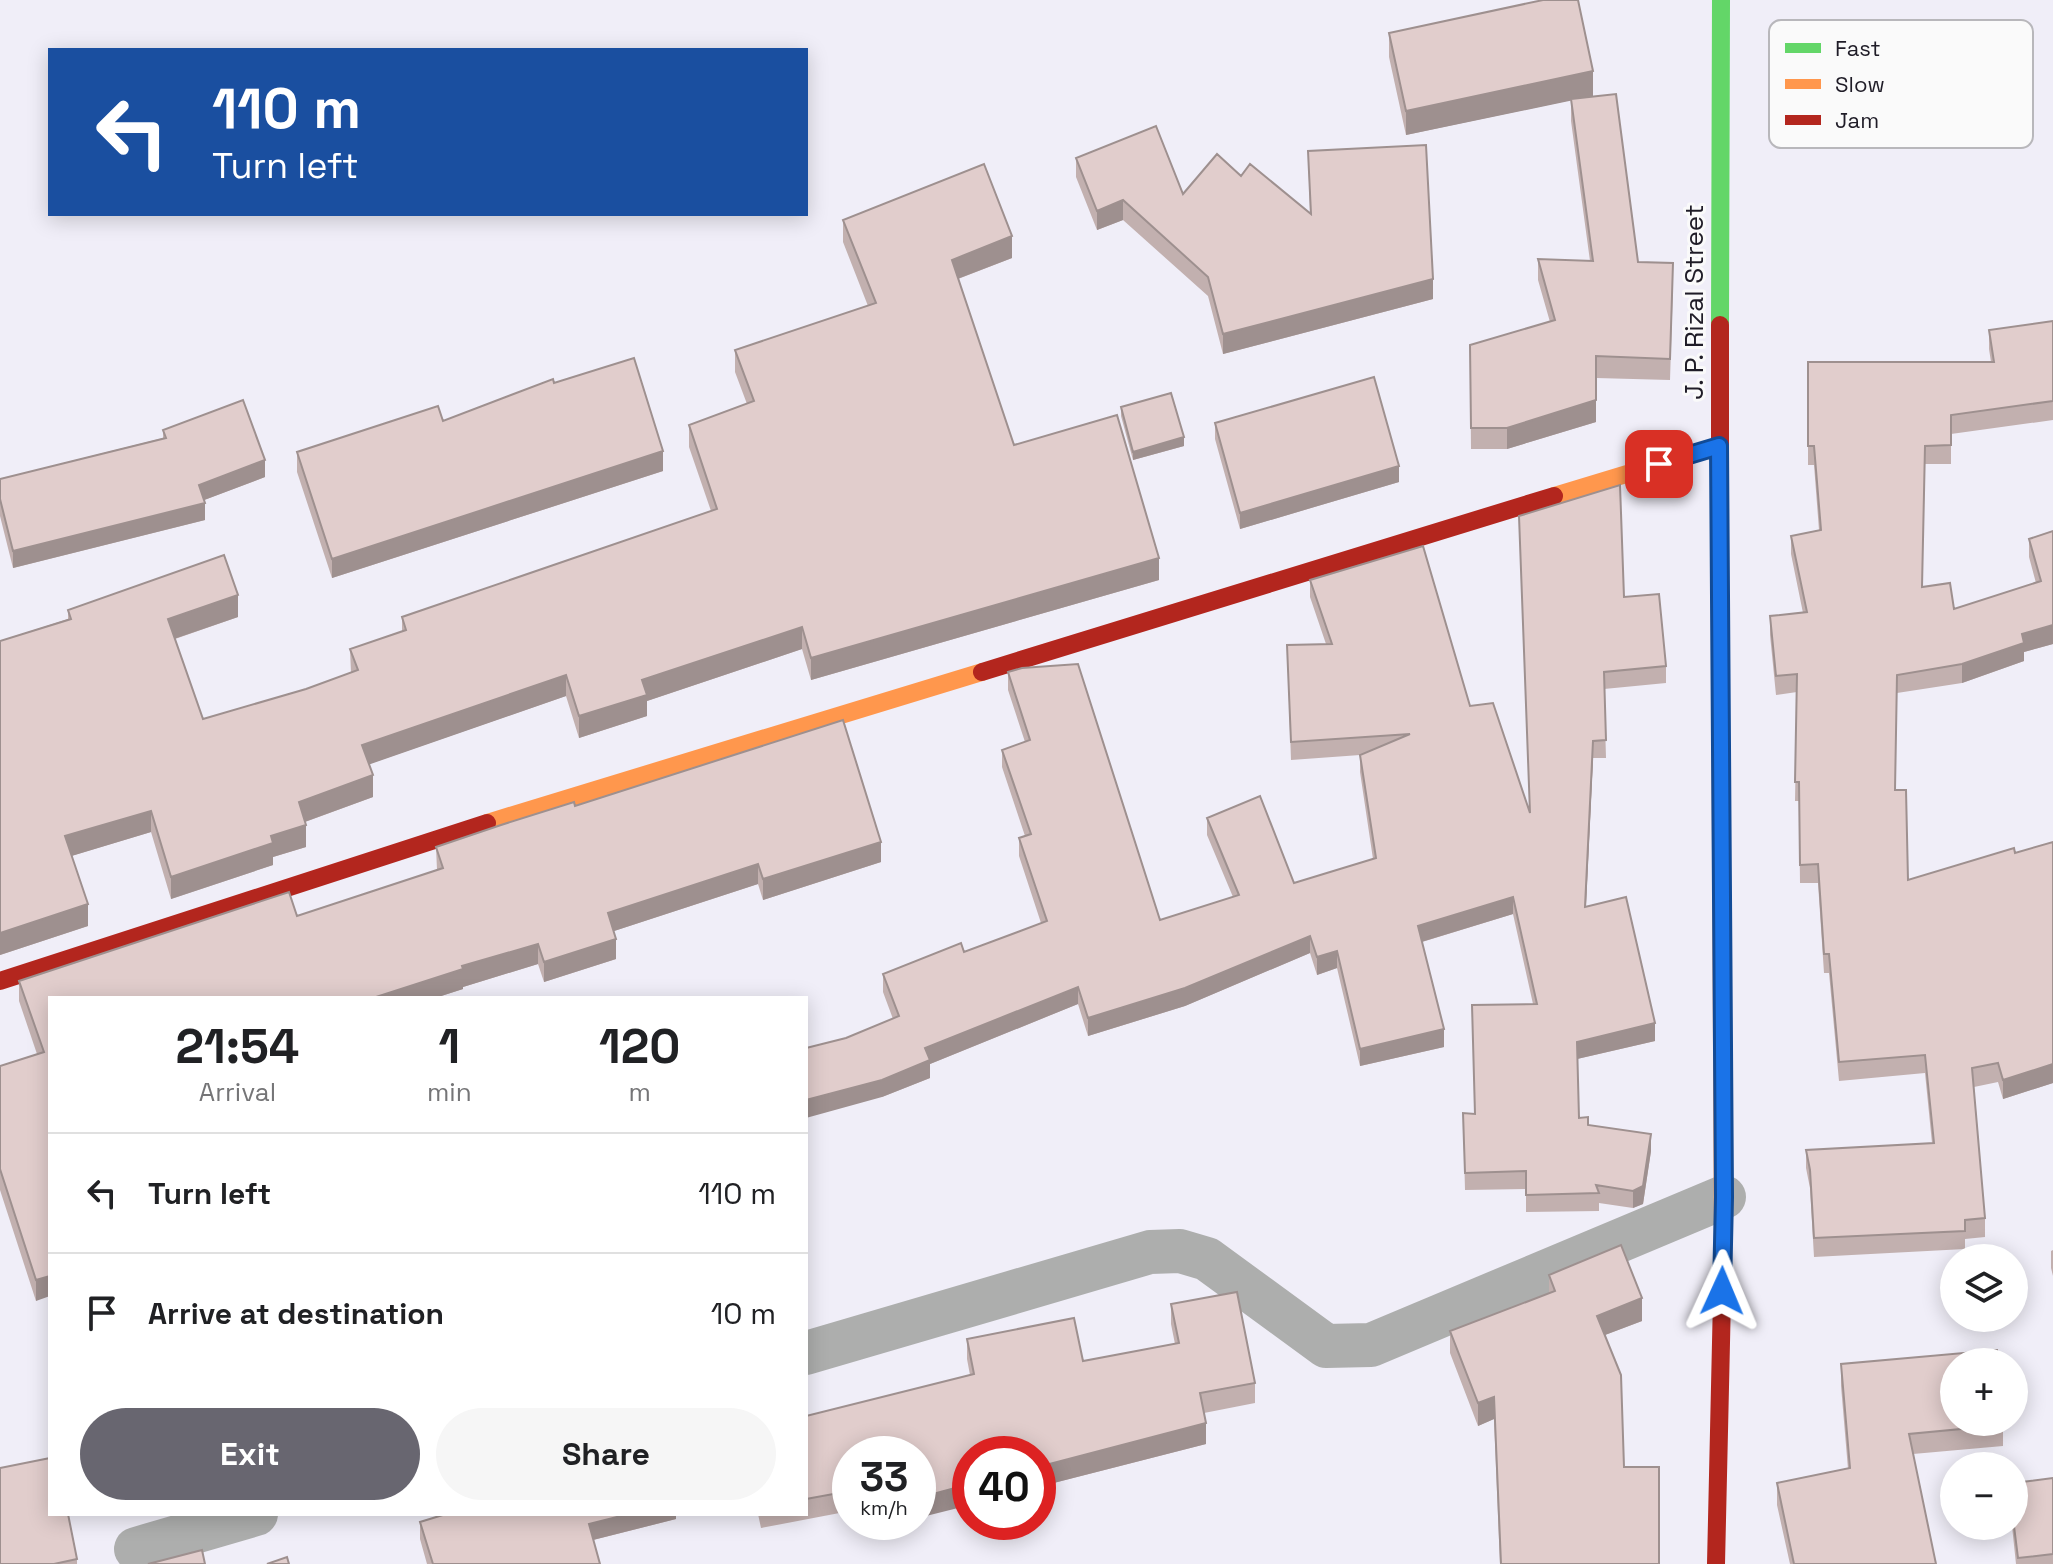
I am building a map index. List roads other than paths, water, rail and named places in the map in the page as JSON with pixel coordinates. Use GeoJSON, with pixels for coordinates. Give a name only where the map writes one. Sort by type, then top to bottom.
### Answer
{"type":"FeatureCollection","features":[{"type":"Feature","properties":{"kind":"street","name":"J. P. Rizal Street"},"geometry":{"type":"LineString","coordinates":[[1716,1564],[1724,1197],[1719,446],[1721,0]]}},
{"type":"Feature","properties":{"kind":"street"},"geometry":{"type":"LineString","coordinates":[[0,981],[414,845],[1719,446]]}},
{"type":"Feature","properties":{"kind":"street"},"geometry":{"type":"LineString","coordinates":[[808,1352],[1150,1252],[1180,1251],[1207,1259],[1326,1346],[1371,1345],[1724,1197]]}},
{"type":"Feature","properties":{"kind":"street"},"geometry":{"type":"LineString","coordinates":[[136,1549],[249,1516]]}}]}
